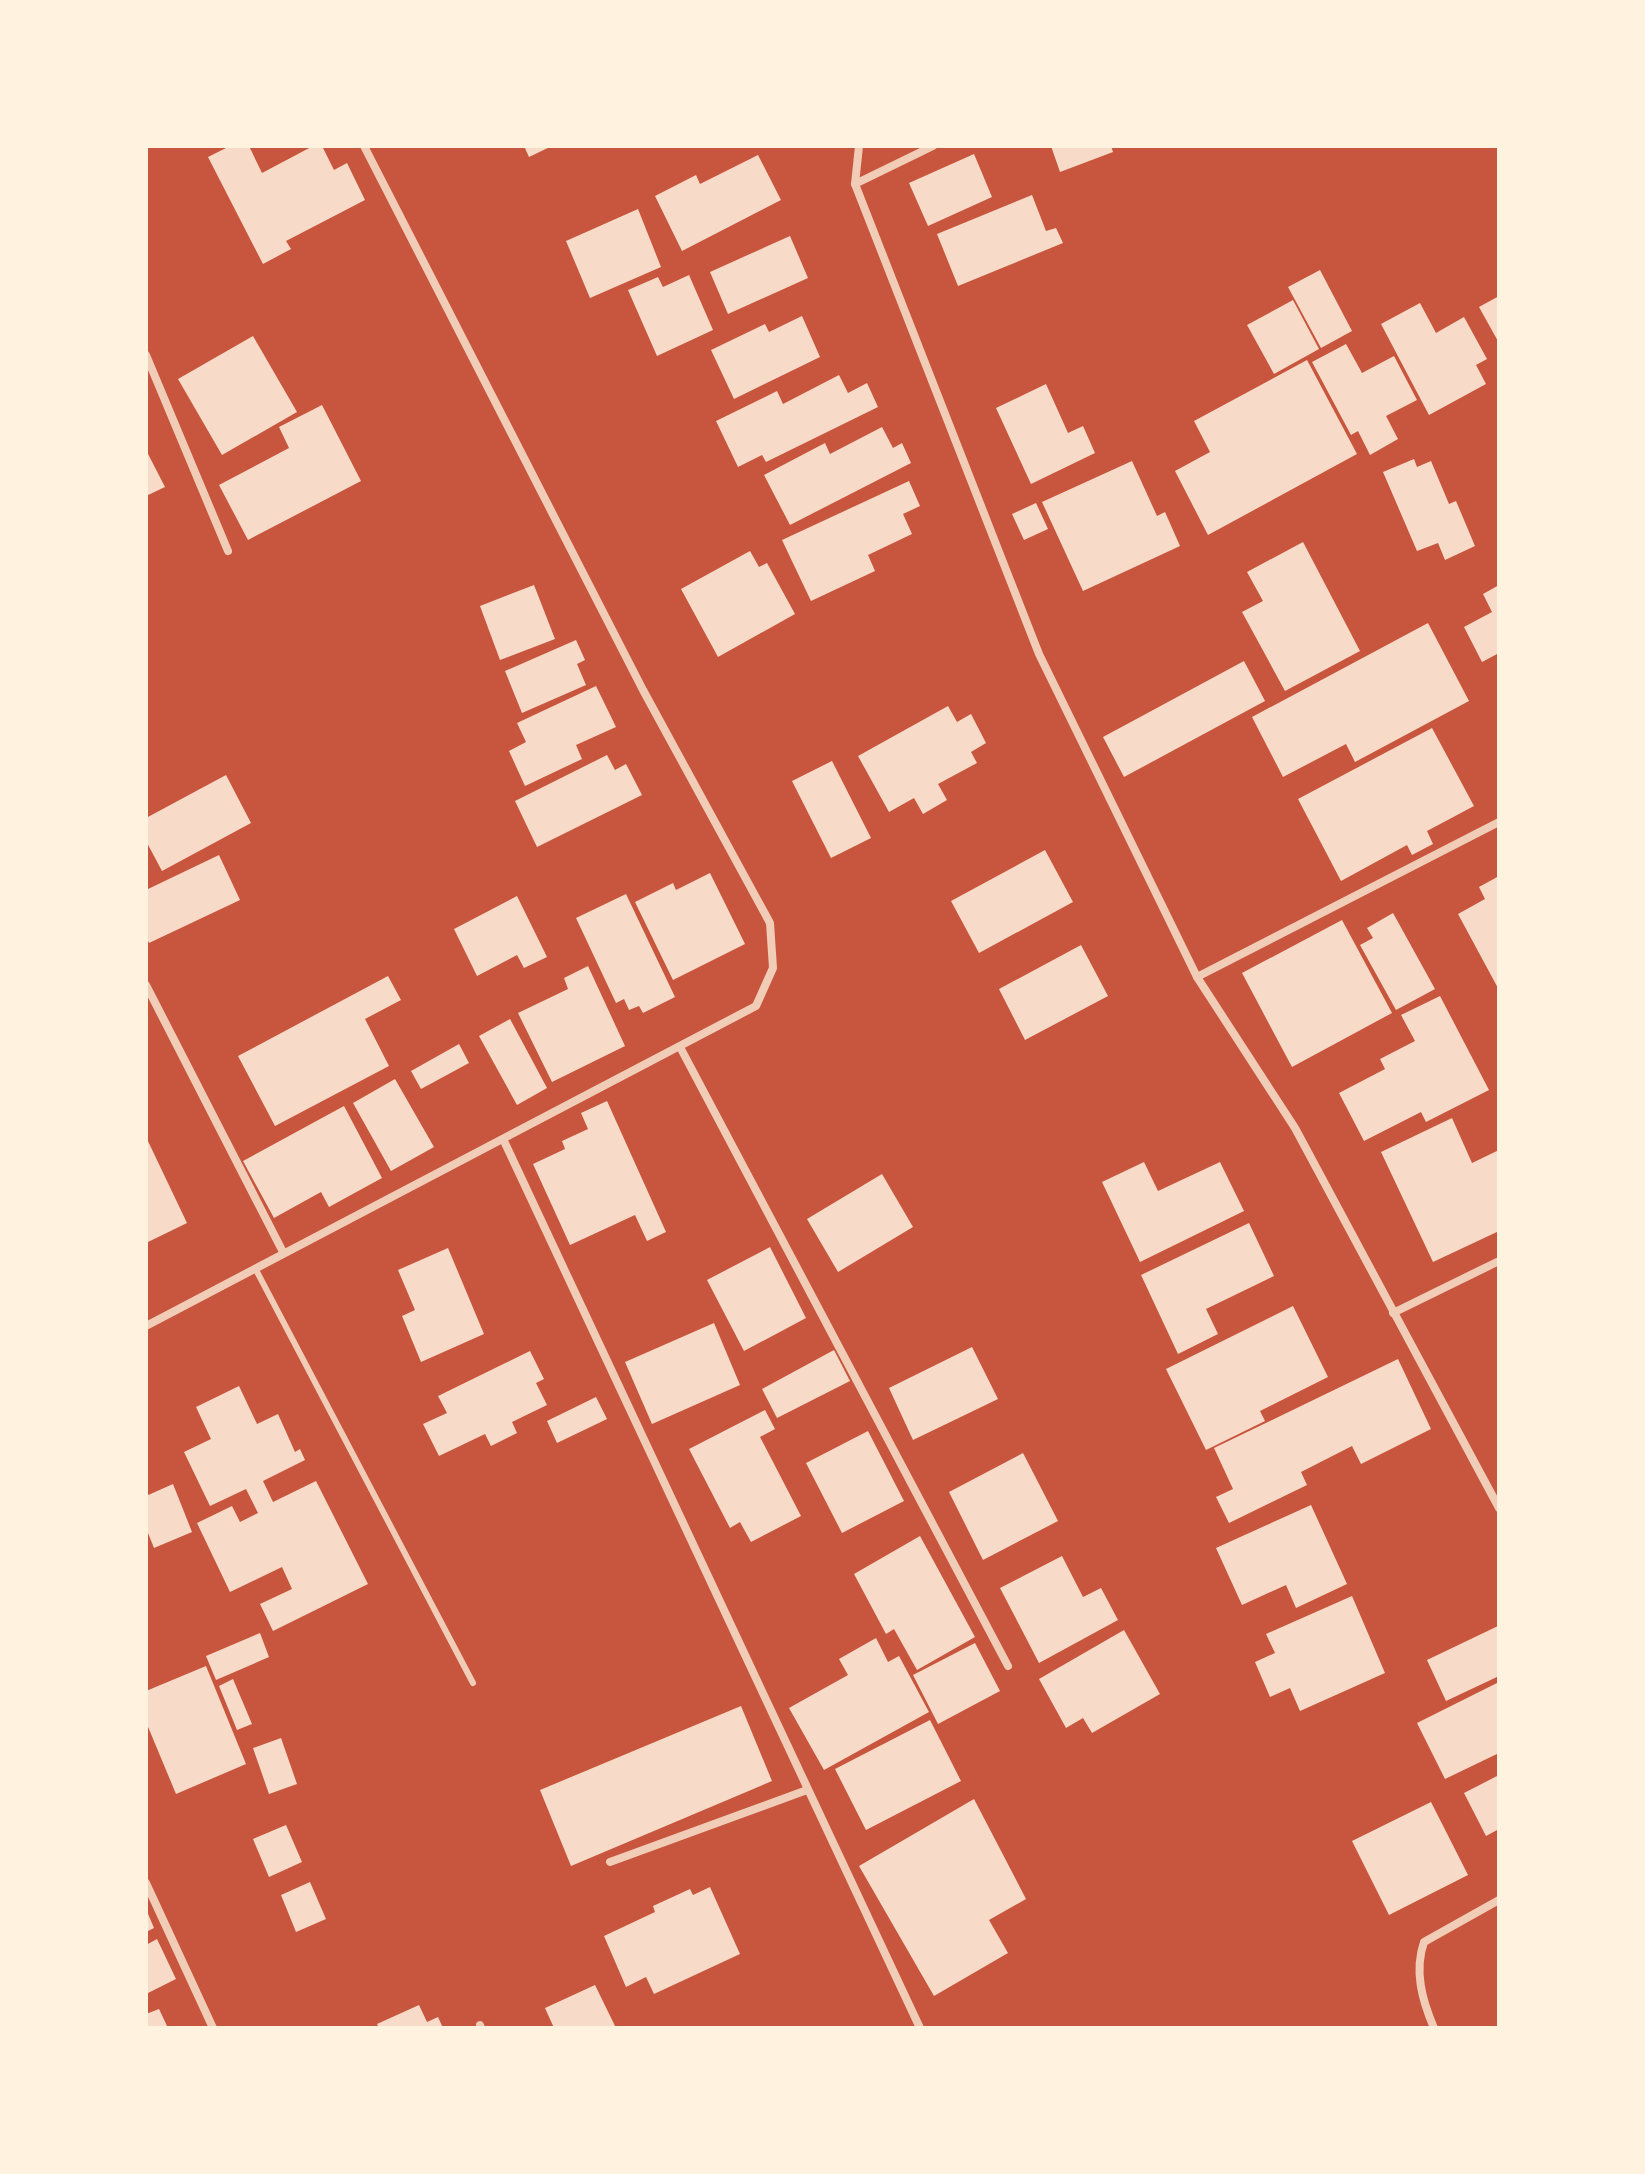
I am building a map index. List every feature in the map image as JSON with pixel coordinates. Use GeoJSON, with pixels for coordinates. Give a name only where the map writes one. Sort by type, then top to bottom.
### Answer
{"type":"FeatureCollection","features":[{"type":"Feature","properties":{"kind":"street"},"geometry":{"type":"LineString","coordinates":[[146,1326],[283,1252],[504,1141],[756,1006],[773,968],[770,923],[643,690],[364,146]]}},
{"type":"Feature","properties":{"kind":"street"},"geometry":{"type":"LineString","coordinates":[[859,146],[855,184],[1039,654],[1197,977],[1295,1128],[1499,1508]]}},
{"type":"Feature","properties":{"kind":"street"},"geometry":{"type":"LineString","coordinates":[[855,184],[933,146]]}},
{"type":"Feature","properties":{"kind":"street"},"geometry":{"type":"LineString","coordinates":[[147,358],[228,551]]}},
{"type":"Feature","properties":{"kind":"street"},"geometry":{"type":"LineString","coordinates":[[1197,977],[1499,822]]}},
{"type":"Feature","properties":{"kind":"street"},"geometry":{"type":"LineString","coordinates":[[146,985],[283,1252]]}},
{"type":"Feature","properties":{"kind":"street"},"geometry":{"type":"LineString","coordinates":[[680,1047],[1008,1666]]}},
{"type":"Feature","properties":{"kind":"street"},"geometry":{"type":"LineString","coordinates":[[504,1141],[920,2028]]}},
{"type":"Feature","properties":{"kind":"street"},"geometry":{"type":"LineString","coordinates":[[1393,1313],[1499,1261]]}},
{"type":"Feature","properties":{"kind":"street"},"geometry":{"type":"LineString","coordinates":[[610,1862],[807,1790]]}},
{"type":"Feature","properties":{"kind":"street"},"geometry":{"type":"LineString","coordinates":[[146,1883],[213,2028]]}},
{"type":"Feature","properties":{"kind":"street"},"geometry":{"type":"LineString","coordinates":[[1434,2028],[1424,2004],[1419,1978],[1418,1957],[1424,1942],[1499,1900]]}},
{"type":"Feature","properties":{"kind":"lane"},"geometry":{"type":"LineString","coordinates":[[255,1268],[473,1683]]}},
{"type":"Feature","properties":{"kind":"building"},"geometry":{"type":"Polygon","coordinates":[[[230,146],[249,146],[262,173],[313,146],[322,146],[334,170],[347,163],[365,200],[286,241],[291,249],[263,264],[208,157],[230,146]]]}},
{"type":"Feature","properties":{"kind":"building"},"geometry":{"type":"Polygon","coordinates":[[[524,146],[552,146],[529,157],[524,146]]]}},
{"type":"Feature","properties":{"kind":"building"},"geometry":{"type":"Polygon","coordinates":[[[1051,146],[1111,146],[1113,152],[1060,172],[1051,146]]]}},
{"type":"Feature","properties":{"kind":"building"},"geometry":{"type":"Polygon","coordinates":[[[974,154],[992,197],[928,226],[909,183],[974,154]]]}},
{"type":"Feature","properties":{"kind":"building"},"geometry":{"type":"Polygon","coordinates":[[[758,155],[781,200],[682,251],[655,196],[696,175],[700,184],[758,155]]]}},
{"type":"Feature","properties":{"kind":"building"},"geometry":{"type":"Polygon","coordinates":[[[1032,195],[1046,231],[1056,228],[1063,243],[958,286],[937,234],[1032,195]]]}},
{"type":"Feature","properties":{"kind":"building"},"geometry":{"type":"Polygon","coordinates":[[[638,209],[661,267],[590,298],[566,241],[638,209]]]}},
{"type":"Feature","properties":{"kind":"building"},"geometry":{"type":"Polygon","coordinates":[[[790,236],[808,278],[728,314],[710,272],[790,236]]]}},
{"type":"Feature","properties":{"kind":"building"},"geometry":{"type":"Polygon","coordinates":[[[1320,270],[1352,331],[1321,348],[1288,287],[1320,270]]]}},
{"type":"Feature","properties":{"kind":"building"},"geometry":{"type":"Polygon","coordinates":[[[689,275],[713,330],[657,356],[628,290],[658,277],[663,287],[689,275]]]}},
{"type":"Feature","properties":{"kind":"building"},"geometry":{"type":"Polygon","coordinates":[[[1499,296],[1499,343],[1479,307],[1499,296]]]}},
{"type":"Feature","properties":{"kind":"building"},"geometry":{"type":"Polygon","coordinates":[[[1293,300],[1319,349],[1274,374],[1247,325],[1293,300]]]}},
{"type":"Feature","properties":{"kind":"building"},"geometry":{"type":"Polygon","coordinates":[[[1420,303],[1436,333],[1464,317],[1487,359],[1476,365],[1486,384],[1429,415],[1381,324],[1420,303]]]}},
{"type":"Feature","properties":{"kind":"building"},"geometry":{"type":"Polygon","coordinates":[[[802,316],[820,357],[734,399],[711,350],[765,324],[769,332],[802,316]]]}},
{"type":"Feature","properties":{"kind":"building"},"geometry":{"type":"Polygon","coordinates":[[[253,336],[297,412],[222,455],[178,379],[253,336]]]}},
{"type":"Feature","properties":{"kind":"building"},"geometry":{"type":"Polygon","coordinates":[[[1346,344],[1362,373],[1394,356],[1417,400],[1386,416],[1398,439],[1370,455],[1358,431],[1351,435],[1312,362],[1346,344]]]}},
{"type":"Feature","properties":{"kind":"building"},"geometry":{"type":"Polygon","coordinates":[[[1307,360],[1357,454],[1208,535],[1175,471],[1210,452],[1194,421],[1307,360]]]}},
{"type":"Feature","properties":{"kind":"building"},"geometry":{"type":"Polygon","coordinates":[[[839,375],[848,393],[867,383],[878,407],[766,462],[762,455],[738,467],[716,421],[777,391],[783,404],[839,375]]]}},
{"type":"Feature","properties":{"kind":"building"},"geometry":{"type":"Polygon","coordinates":[[[1046,384],[1068,433],[1083,426],[1095,453],[1031,484],[996,408],[1046,384]]]}},
{"type":"Feature","properties":{"kind":"building"},"geometry":{"type":"Polygon","coordinates":[[[322,405],[361,481],[248,540],[219,485],[289,448],[279,427],[322,405]]]}},
{"type":"Feature","properties":{"kind":"building"},"geometry":{"type":"Polygon","coordinates":[[[882,427],[893,448],[902,443],[911,463],[790,525],[764,475],[825,443],[830,454],[882,427]]]}},
{"type":"Feature","properties":{"kind":"building"},"geometry":{"type":"Polygon","coordinates":[[[146,450],[165,487],[146,496],[146,450]]]}},
{"type":"Feature","properties":{"kind":"building"},"geometry":{"type":"Polygon","coordinates":[[[1414,459],[1417,467],[1431,461],[1449,504],[1456,501],[1475,546],[1445,560],[1438,543],[1417,551],[1383,472],[1414,459]]]}},
{"type":"Feature","properties":{"kind":"building"},"geometry":{"type":"Polygon","coordinates":[[[1132,461],[1157,516],[1165,512],[1180,546],[1083,591],[1042,502],[1132,461]]]}},
{"type":"Feature","properties":{"kind":"building"},"geometry":{"type":"Polygon","coordinates":[[[909,481],[920,506],[903,514],[912,534],[868,555],[875,571],[811,601],[782,540],[909,481]]]}},
{"type":"Feature","properties":{"kind":"building"},"geometry":{"type":"Polygon","coordinates":[[[1036,503],[1048,529],[1024,540],[1012,514],[1036,503]]]}},
{"type":"Feature","properties":{"kind":"building"},"geometry":{"type":"Polygon","coordinates":[[[1303,542],[1360,651],[1285,691],[1242,612],[1263,601],[1247,572],[1303,542]]]}},
{"type":"Feature","properties":{"kind":"building"},"geometry":{"type":"Polygon","coordinates":[[[750,551],[759,567],[767,563],[795,614],[718,657],[681,589],[750,551]]]}},
{"type":"Feature","properties":{"kind":"building"},"geometry":{"type":"Polygon","coordinates":[[[534,585],[555,639],[500,660],[480,606],[534,585]]]}},
{"type":"Feature","properties":{"kind":"building"},"geometry":{"type":"Polygon","coordinates":[[[1499,585],[1499,653],[1482,662],[1464,627],[1492,612],[1483,594],[1499,585]]]}},
{"type":"Feature","properties":{"kind":"building"},"geometry":{"type":"Polygon","coordinates":[[[1428,623],[1469,701],[1355,762],[1346,744],[1283,777],[1252,717],[1428,623]]]}},
{"type":"Feature","properties":{"kind":"building"},"geometry":{"type":"Polygon","coordinates":[[[576,640],[585,660],[577,664],[586,685],[522,713],[505,671],[576,640]]]}},
{"type":"Feature","properties":{"kind":"building"},"geometry":{"type":"Polygon","coordinates":[[[1244,661],[1265,701],[1124,777],[1103,737],[1244,661]]]}},
{"type":"Feature","properties":{"kind":"building"},"geometry":{"type":"Polygon","coordinates":[[[596,686],[616,727],[576,745],[582,759],[525,786],[509,751],[526,742],[517,723],[596,686]]]}},
{"type":"Feature","properties":{"kind":"building"},"geometry":{"type":"Polygon","coordinates":[[[948,706],[957,722],[971,714],[986,743],[971,752],[977,763],[938,784],[947,800],[923,814],[914,798],[889,812],[858,756],[948,706]]]}},
{"type":"Feature","properties":{"kind":"building"},"geometry":{"type":"Polygon","coordinates":[[[1432,728],[1474,806],[1427,831],[1433,844],[1412,855],[1407,845],[1341,881],[1298,799],[1432,728]]]}},
{"type":"Feature","properties":{"kind":"building"},"geometry":{"type":"Polygon","coordinates":[[[607,755],[615,770],[626,764],[642,795],[537,847],[515,801],[607,755]]]}},
{"type":"Feature","properties":{"kind":"building"},"geometry":{"type":"Polygon","coordinates":[[[832,761],[871,838],[831,858],[792,781],[832,761]]]}},
{"type":"Feature","properties":{"kind":"building"},"geometry":{"type":"Polygon","coordinates":[[[226,775],[251,823],[162,871],[146,841],[146,818],[226,775]]]}},
{"type":"Feature","properties":{"kind":"building"},"geometry":{"type":"Polygon","coordinates":[[[1045,850],[1073,902],[979,953],[951,901],[1045,850]]]}},
{"type":"Feature","properties":{"kind":"building"},"geometry":{"type":"Polygon","coordinates":[[[219,855],[240,900],[149,943],[146,936],[146,890],[219,855]]]}},
{"type":"Feature","properties":{"kind":"building"},"geometry":{"type":"Polygon","coordinates":[[[710,873],[745,944],[673,980],[635,902],[673,883],[676,890],[710,873]]]}},
{"type":"Feature","properties":{"kind":"building"},"geometry":{"type":"Polygon","coordinates":[[[1499,876],[1499,990],[1458,914],[1485,899],[1479,887],[1499,876]]]}},
{"type":"Feature","properties":{"kind":"building"},"geometry":{"type":"Polygon","coordinates":[[[626,894],[675,997],[643,1013],[639,1006],[629,1010],[624,999],[616,1003],[576,918],[626,894]]]}},
{"type":"Feature","properties":{"kind":"building"},"geometry":{"type":"Polygon","coordinates":[[[517,896],[547,957],[524,968],[517,955],[477,976],[454,929],[517,896]]]}},
{"type":"Feature","properties":{"kind":"building"},"geometry":{"type":"Polygon","coordinates":[[[1393,913],[1435,989],[1396,1010],[1360,945],[1373,938],[1367,928],[1393,913]]]}},
{"type":"Feature","properties":{"kind":"building"},"geometry":{"type":"Polygon","coordinates":[[[1342,920],[1392,1013],[1292,1067],[1242,973],[1342,920]]]}},
{"type":"Feature","properties":{"kind":"building"},"geometry":{"type":"Polygon","coordinates":[[[1081,945],[1108,996],[1025,1040],[999,989],[1081,945]]]}},
{"type":"Feature","properties":{"kind":"building"},"geometry":{"type":"Polygon","coordinates":[[[588,966],[625,1046],[552,1082],[518,1013],[568,989],[564,978],[588,966]]]}},
{"type":"Feature","properties":{"kind":"building"},"geometry":{"type":"Polygon","coordinates":[[[388,976],[401,1000],[365,1019],[389,1066],[275,1126],[238,1056],[388,976]]]}},
{"type":"Feature","properties":{"kind":"building"},"geometry":{"type":"Polygon","coordinates":[[[1440,996],[1489,1090],[1426,1122],[1421,1112],[1364,1141],[1339,1093],[1385,1069],[1380,1059],[1415,1041],[1401,1015],[1440,996]]]}},
{"type":"Feature","properties":{"kind":"building"},"geometry":{"type":"Polygon","coordinates":[[[510,1019],[547,1088],[517,1105],[479,1036],[510,1019]]]}},
{"type":"Feature","properties":{"kind":"building"},"geometry":{"type":"Polygon","coordinates":[[[459,1044],[469,1063],[421,1089],[411,1071],[459,1044]]]}},
{"type":"Feature","properties":{"kind":"building"},"geometry":{"type":"Polygon","coordinates":[[[395,1079],[434,1147],[391,1171],[353,1103],[395,1079]]]}},
{"type":"Feature","properties":{"kind":"building"},"geometry":{"type":"Polygon","coordinates":[[[607,1101],[666,1232],[647,1241],[635,1215],[570,1245],[533,1164],[565,1149],[562,1141],[588,1129],[581,1113],[607,1101]]]}},
{"type":"Feature","properties":{"kind":"building"},"geometry":{"type":"Polygon","coordinates":[[[344,1106],[382,1178],[329,1207],[321,1192],[274,1218],[243,1161],[344,1106]]]}},
{"type":"Feature","properties":{"kind":"building"},"geometry":{"type":"Polygon","coordinates":[[[1452,1118],[1472,1163],[1499,1150],[1499,1231],[1433,1262],[1381,1152],[1452,1118]]]}},
{"type":"Feature","properties":{"kind":"building"},"geometry":{"type":"Polygon","coordinates":[[[146,1137],[187,1223],[146,1243],[146,1137]]]}},
{"type":"Feature","properties":{"kind":"building"},"geometry":{"type":"Polygon","coordinates":[[[1144,1162],[1158,1191],[1220,1162],[1244,1211],[1140,1262],[1102,1182],[1144,1162]]]}},
{"type":"Feature","properties":{"kind":"building"},"geometry":{"type":"Polygon","coordinates":[[[882,1174],[913,1227],[838,1272],[807,1219],[882,1174]]]}},
{"type":"Feature","properties":{"kind":"building"},"geometry":{"type":"Polygon","coordinates":[[[1249,1223],[1274,1276],[1206,1309],[1218,1334],[1178,1354],[1141,1275],[1249,1223]]]}},
{"type":"Feature","properties":{"kind":"building"},"geometry":{"type":"Polygon","coordinates":[[[770,1247],[806,1318],[744,1351],[707,1280],[770,1247]]]}},
{"type":"Feature","properties":{"kind":"building"},"geometry":{"type":"Polygon","coordinates":[[[448,1248],[484,1334],[421,1362],[402,1316],[415,1310],[398,1270],[448,1248]]]}},
{"type":"Feature","properties":{"kind":"building"},"geometry":{"type":"Polygon","coordinates":[[[1293,1306],[1328,1377],[1260,1411],[1265,1421],[1206,1450],[1166,1369],[1293,1306]]]}},
{"type":"Feature","properties":{"kind":"building"},"geometry":{"type":"Polygon","coordinates":[[[714,1323],[740,1385],[652,1424],[625,1362],[714,1323]]]}},
{"type":"Feature","properties":{"kind":"building"},"geometry":{"type":"Polygon","coordinates":[[[972,1347],[998,1399],[913,1440],[889,1388],[972,1347]]]}},
{"type":"Feature","properties":{"kind":"building"},"geometry":{"type":"Polygon","coordinates":[[[834,1350],[850,1381],[777,1418],[762,1389],[834,1350]]]}},
{"type":"Feature","properties":{"kind":"building"},"geometry":{"type":"Polygon","coordinates":[[[530,1351],[544,1379],[536,1383],[547,1405],[512,1422],[517,1433],[491,1446],[485,1434],[439,1456],[423,1424],[447,1413],[438,1396],[530,1351]]]}},
{"type":"Feature","properties":{"kind":"building"},"geometry":{"type":"Polygon","coordinates":[[[1398,1359],[1431,1429],[1361,1464],[1352,1446],[1301,1472],[1307,1485],[1229,1523],[1216,1497],[1233,1489],[1214,1448],[1398,1359]]]}},
{"type":"Feature","properties":{"kind":"building"},"geometry":{"type":"Polygon","coordinates":[[[239,1386],[257,1424],[278,1414],[295,1452],[300,1449],[305,1460],[263,1481],[273,1502],[316,1481],[368,1584],[273,1631],[260,1604],[292,1589],[282,1567],[230,1592],[197,1523],[232,1506],[240,1522],[258,1513],[246,1489],[210,1506],[184,1452],[211,1439],[196,1407],[239,1386]]]}},
{"type":"Feature","properties":{"kind":"building"},"geometry":{"type":"Polygon","coordinates":[[[596,1397],[607,1419],[557,1443],[547,1421],[596,1397]]]}},
{"type":"Feature","properties":{"kind":"building"},"geometry":{"type":"Polygon","coordinates":[[[765,1410],[775,1429],[760,1437],[801,1516],[751,1542],[740,1522],[730,1528],[689,1449],[765,1410]]]}},
{"type":"Feature","properties":{"kind":"building"},"geometry":{"type":"Polygon","coordinates":[[[868,1431],[904,1501],[842,1533],[806,1463],[868,1431]]]}},
{"type":"Feature","properties":{"kind":"building"},"geometry":{"type":"Polygon","coordinates":[[[1023,1453],[1058,1521],[983,1560],[949,1492],[1023,1453]]]}},
{"type":"Feature","properties":{"kind":"building"},"geometry":{"type":"Polygon","coordinates":[[[173,1484],[192,1532],[154,1548],[146,1528],[146,1496],[173,1484]]]}},
{"type":"Feature","properties":{"kind":"building"},"geometry":{"type":"Polygon","coordinates":[[[1311,1505],[1347,1584],[1296,1608],[1286,1585],[1242,1605],[1216,1548],[1311,1505]]]}},
{"type":"Feature","properties":{"kind":"building"},"geometry":{"type":"Polygon","coordinates":[[[920,1536],[975,1637],[917,1670],[894,1629],[886,1634],[854,1574],[920,1536]]]}},
{"type":"Feature","properties":{"kind":"building"},"geometry":{"type":"Polygon","coordinates":[[[1062,1556],[1083,1597],[1101,1588],[1118,1620],[1039,1663],[1000,1588],[1062,1556]]]}},
{"type":"Feature","properties":{"kind":"building"},"geometry":{"type":"Polygon","coordinates":[[[1352,1596],[1385,1673],[1300,1711],[1290,1688],[1270,1697],[1255,1662],[1275,1653],[1266,1634],[1352,1596]]]}},
{"type":"Feature","properties":{"kind":"building"},"geometry":{"type":"Polygon","coordinates":[[[1498,1626],[1499,1676],[1446,1701],[1427,1660],[1498,1626]]]}},
{"type":"Feature","properties":{"kind":"building"},"geometry":{"type":"Polygon","coordinates":[[[1124,1630],[1160,1694],[1092,1733],[1083,1718],[1066,1728],[1039,1679],[1124,1630]]]}},
{"type":"Feature","properties":{"kind":"building"},"geometry":{"type":"Polygon","coordinates":[[[260,1633],[269,1657],[216,1680],[206,1656],[260,1633]]]}},
{"type":"Feature","properties":{"kind":"building"},"geometry":{"type":"Polygon","coordinates":[[[876,1638],[888,1662],[899,1656],[929,1712],[824,1770],[789,1708],[848,1675],[839,1659],[876,1638]]]}},
{"type":"Feature","properties":{"kind":"building"},"geometry":{"type":"Polygon","coordinates":[[[975,1643],[1000,1691],[938,1724],[913,1675],[975,1643]]]}},
{"type":"Feature","properties":{"kind":"building"},"geometry":{"type":"Polygon","coordinates":[[[206,1666],[246,1764],[176,1794],[146,1722],[146,1691],[206,1666]]]}},
{"type":"Feature","properties":{"kind":"building"},"geometry":{"type":"Polygon","coordinates":[[[233,1679],[252,1724],[237,1730],[219,1686],[233,1679]]]}},
{"type":"Feature","properties":{"kind":"building"},"geometry":{"type":"Polygon","coordinates":[[[1499,1682],[1499,1753],[1445,1779],[1417,1723],[1499,1682]]]}},
{"type":"Feature","properties":{"kind":"building"},"geometry":{"type":"Polygon","coordinates":[[[741,1706],[772,1781],[571,1866],[540,1790],[741,1706]]]}},
{"type":"Feature","properties":{"kind":"building"},"geometry":{"type":"Polygon","coordinates":[[[930,1720],[961,1781],[866,1830],[835,1769],[930,1720]]]}},
{"type":"Feature","properties":{"kind":"building"},"geometry":{"type":"Polygon","coordinates":[[[281,1738],[297,1784],[269,1794],[253,1748],[281,1738]]]}},
{"type":"Feature","properties":{"kind":"building"},"geometry":{"type":"Polygon","coordinates":[[[1499,1775],[1499,1829],[1486,1836],[1464,1793],[1499,1775]]]}},
{"type":"Feature","properties":{"kind":"building"},"geometry":{"type":"Polygon","coordinates":[[[974,1799],[1026,1899],[989,1920],[1008,1953],[934,1996],[859,1866],[974,1799]]]}},
{"type":"Feature","properties":{"kind":"building"},"geometry":{"type":"Polygon","coordinates":[[[1431,1802],[1468,1875],[1389,1915],[1352,1841],[1431,1802]]]}},
{"type":"Feature","properties":{"kind":"building"},"geometry":{"type":"Polygon","coordinates":[[[286,1825],[302,1862],[269,1877],[253,1839],[286,1825]]]}},
{"type":"Feature","properties":{"kind":"building"},"geometry":{"type":"Polygon","coordinates":[[[310,1882],[326,1919],[296,1932],[281,1895],[310,1882]]]}},
{"type":"Feature","properties":{"kind":"building"},"geometry":{"type":"Polygon","coordinates":[[[710,1887],[740,1954],[654,1994],[646,1977],[626,1987],[604,1936],[655,1912],[653,1906],[690,1889],[693,1895],[710,1887]]]}},
{"type":"Feature","properties":{"kind":"building"},"geometry":{"type":"Polygon","coordinates":[[[146,1909],[154,1928],[146,1932],[146,1909]]]}},
{"type":"Feature","properties":{"kind":"building"},"geometry":{"type":"Polygon","coordinates":[[[157,1939],[176,1979],[146,1994],[146,1945],[157,1939]]]}},
{"type":"Feature","properties":{"kind":"building"},"geometry":{"type":"Polygon","coordinates":[[[595,1985],[616,2028],[554,2028],[545,2008],[595,1985]]]}},
{"type":"Feature","properties":{"kind":"building"},"geometry":{"type":"Polygon","coordinates":[[[419,2005],[427,2022],[438,2017],[443,2028],[379,2028],[377,2024],[419,2005]]]}},
{"type":"Feature","properties":{"kind":"building"},"geometry":{"type":"Polygon","coordinates":[[[159,2009],[168,2028],[146,2028],[146,2014],[159,2009]]]}}]}
